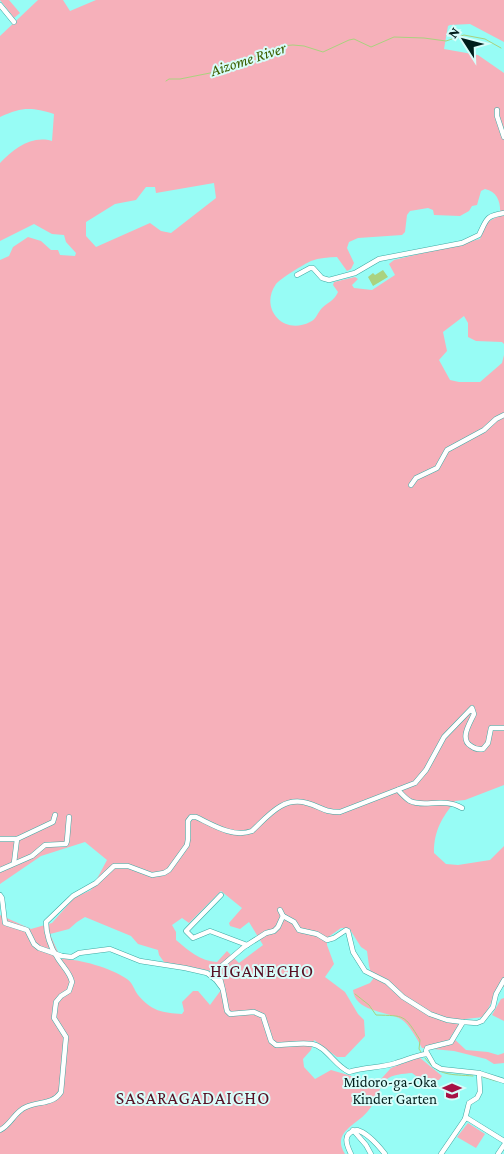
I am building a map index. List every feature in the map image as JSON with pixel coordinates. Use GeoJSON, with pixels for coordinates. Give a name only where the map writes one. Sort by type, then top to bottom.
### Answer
{"type":"FeatureCollection","features":[{"type":"Feature","properties":{"kind":"street"},"geometry":{"type":"LineString","coordinates":[[0,5],[14,22]]}},
{"type":"Feature","properties":{"kind":"street"},"geometry":{"type":"LineString","coordinates":[[497,110],[497,116],[504,137]]}},
{"type":"Feature","properties":{"kind":"street"},"geometry":{"type":"LineString","coordinates":[[297,275],[313,268],[322,278],[329,280],[356,273],[379,260],[462,243],[479,234],[489,216],[504,213]]}},
{"type":"Feature","properties":{"kind":"street"},"geometry":{"type":"LineString","coordinates":[[411,485],[416,478],[437,468],[447,450],[484,430],[496,419],[504,415]]}},
{"type":"Feature","properties":{"kind":"street"},"geometry":{"type":"LineString","coordinates":[[0,1130],[20,1110],[30,1105],[51,1101],[57,1098],[61,1092],[66,1037],[57,1026],[54,1016],[56,1002],[69,991],[72,982],[55,954],[46,929],[46,922],[72,896],[96,883],[114,866],[128,866],[152,875],[169,870],[187,845],[188,821],[191,817],[196,817],[236,834],[246,833],[252,831],[279,806],[287,802],[308,803],[319,809],[340,812],[409,787],[421,776],[444,737],[470,708],[474,710],[474,714],[466,732],[466,742],[478,750],[483,749],[488,743],[491,728],[504,728]]}},
{"type":"Feature","properties":{"kind":"street"},"geometry":{"type":"LineString","coordinates":[[398,790],[408,800],[414,802],[448,802],[462,808]]}},
{"type":"Feature","properties":{"kind":"street"},"geometry":{"type":"LineString","coordinates":[[0,838],[17,839],[53,822],[55,815]]}},
{"type":"Feature","properties":{"kind":"street"},"geometry":{"type":"LineString","coordinates":[[0,870],[32,856],[45,846],[66,844],[70,817]]}},
{"type":"Feature","properties":{"kind":"street"},"geometry":{"type":"LineString","coordinates":[[14,863],[17,839]]}},
{"type":"Feature","properties":{"kind":"street"},"geometry":{"type":"LineString","coordinates":[[0,895],[2,898],[4,922],[27,930],[38,948],[72,957],[79,953],[110,949],[140,961],[207,973],[222,988]]}},
{"type":"Feature","properties":{"kind":"street"},"geometry":{"type":"LineString","coordinates":[[221,896],[186,931],[193,938],[210,931],[247,945]]}},
{"type":"Feature","properties":{"kind":"street"},"geometry":{"type":"LineString","coordinates":[[280,910],[284,916],[294,922],[299,930],[317,934],[327,940],[346,930],[348,931],[353,952],[365,971],[387,982],[403,996],[430,1014],[447,1020],[482,1022],[493,1007],[496,994],[504,980]]}},
{"type":"Feature","properties":{"kind":"street"},"geometry":{"type":"LineString","coordinates":[[284,916],[274,931],[266,933],[247,945],[217,970],[222,981],[227,1011],[230,1014],[254,1012],[264,1016],[271,1041],[276,1045],[313,1044],[322,1048],[341,1069],[349,1072],[361,1068],[396,1063],[414,1055],[427,1054]]}},
{"type":"Feature","properties":{"kind":"street"},"geometry":{"type":"LineString","coordinates":[[464,1022],[451,1042],[427,1048],[427,1054],[434,1065],[441,1069],[479,1074],[504,1081]]}},
{"type":"Feature","properties":{"kind":"street"},"geometry":{"type":"LineString","coordinates":[[441,1154],[465,1119],[469,1103],[477,1098],[480,1092],[479,1074]]}},
{"type":"Feature","properties":{"kind":"street"},"geometry":{"type":"LineString","coordinates":[[465,1119],[467,1118],[504,1143],[498,1154]]}},
{"type":"Feature","properties":{"kind":"street"},"geometry":{"type":"LineString","coordinates":[[351,1154],[346,1138],[353,1130],[362,1131],[385,1154]]}},
{"type":"Feature","properties":{"kind":"street"},"geometry":{"type":"LineString","coordinates":[[353,1130],[371,1154]]}},
{"type":"Feature","properties":{"kind":"shaded area"},"geometry":{"type":"Polygon","coordinates":[[[0,0],[9,0],[20,13],[14,18],[0,0]]]}},
{"type":"Feature","properties":{"kind":"shaded area"},"geometry":{"type":"Polygon","coordinates":[[[38,0],[63,0],[70,11],[96,0],[504,0],[504,42],[470,24],[450,25],[448,26],[444,49],[478,55],[504,73],[504,344],[502,342],[476,341],[468,337],[468,323],[464,316],[443,332],[447,351],[439,360],[450,380],[480,382],[502,363],[504,355],[504,785],[465,800],[455,801],[446,813],[437,831],[434,853],[446,864],[458,865],[490,860],[504,846],[504,987],[500,985],[484,1017],[465,1019],[451,1036],[466,1050],[498,1055],[504,1053],[504,1063],[494,1064],[486,1059],[454,1051],[422,1048],[416,1036],[401,1019],[365,1007],[359,1003],[353,990],[370,983],[373,979],[367,951],[361,947],[349,928],[341,928],[327,938],[327,945],[334,964],[325,977],[345,992],[358,1014],[364,1020],[365,1036],[345,1057],[337,1057],[314,1040],[311,1050],[303,1059],[304,1067],[315,1079],[331,1070],[372,1082],[381,1079],[391,1068],[419,1057],[442,1076],[439,1080],[423,1081],[412,1073],[394,1075],[388,1078],[368,1111],[343,1134],[341,1140],[345,1154],[0,1154],[0,915],[31,929],[52,923],[74,898],[91,890],[107,860],[85,842],[41,856],[0,884],[0,260],[9,256],[13,247],[28,237],[41,241],[51,250],[58,250],[60,255],[75,256],[76,253],[66,242],[64,235],[52,234],[34,224],[0,241],[0,163],[23,144],[37,140],[52,141],[54,114],[27,109],[14,111],[0,117],[0,36],[38,0]],[[214,183],[156,193],[155,187],[146,187],[136,200],[115,204],[86,222],[86,236],[96,247],[150,223],[161,231],[171,233],[216,198],[214,183]],[[489,190],[481,191],[477,205],[472,206],[469,211],[460,216],[434,215],[433,210],[428,208],[410,211],[407,215],[405,232],[402,235],[358,238],[349,242],[347,248],[354,263],[351,269],[347,271],[337,257],[317,259],[303,265],[276,284],[271,293],[270,302],[276,317],[291,325],[310,322],[338,292],[333,285],[334,282],[355,277],[358,279],[352,285],[354,288],[372,290],[395,275],[389,264],[394,260],[480,239],[486,223],[500,215],[499,202],[496,195],[489,190]],[[221,891],[189,923],[182,918],[172,925],[176,932],[176,940],[190,952],[205,960],[217,962],[227,951],[239,963],[263,945],[249,922],[240,929],[230,926],[229,923],[242,908],[221,891]],[[85,917],[69,929],[50,934],[61,959],[95,965],[113,971],[131,982],[137,993],[153,1008],[169,1013],[182,1014],[184,1011],[182,1002],[193,991],[198,991],[210,1005],[224,986],[211,971],[164,962],[158,950],[138,944],[131,936],[85,917]]]}},
{"type":"Feature","properties":{"kind":"shaded area"},"geometry":{"type":"Polygon","coordinates":[[[383,270],[388,277],[373,286],[368,277],[373,273],[375,275],[383,270]]]}},
{"type":"Feature","properties":{"kind":"shaded area"},"geometry":{"type":"Polygon","coordinates":[[[504,998],[504,1021],[492,1015],[501,999],[504,998]]]}},
{"type":"Feature","properties":{"kind":"shaded area"},"geometry":{"type":"Polygon","coordinates":[[[468,1123],[485,1134],[476,1148],[457,1137],[468,1123]]]}},
{"type":"Feature","properties":{"kind":"waterway","name":"Aizome River"},"geometry":{"type":"LineString","coordinates":[[166,81],[220,71],[280,46],[304,46],[323,52],[354,39],[371,47],[394,37],[446,41],[464,35],[485,39],[501,48]]}},
{"type":"Feature","properties":{"kind":"waterway"},"geometry":{"type":"LineString","coordinates":[[355,994],[369,1005],[376,1015],[398,1016],[407,1021],[420,1040],[419,1049],[421,1052]]}},
{"type":"Feature","properties":{"kind":"waterway"},"geometry":{"type":"LineString","coordinates":[[425,1058],[435,1069],[441,1072],[473,1076]]}},
{"type":"Feature","properties":{"kind":"waterway"},"geometry":{"type":"LineString","coordinates":[[483,1077],[496,1081]]}},
{"type":"Feature","properties":{"kind":"place","name":"Midoro-ga-Oka Kinder Garten"},"geometry":{"type":"Point","coordinates":[452,1091]}},
{"type":"Feature","properties":{"kind":"district","name":"HIGANECHO"},"geometry":{"type":"Point","coordinates":[262,971]}},
{"type":"Feature","properties":{"kind":"district","name":"SASARAGADAICHO"},"geometry":{"type":"Point","coordinates":[193,1098]}}]}
